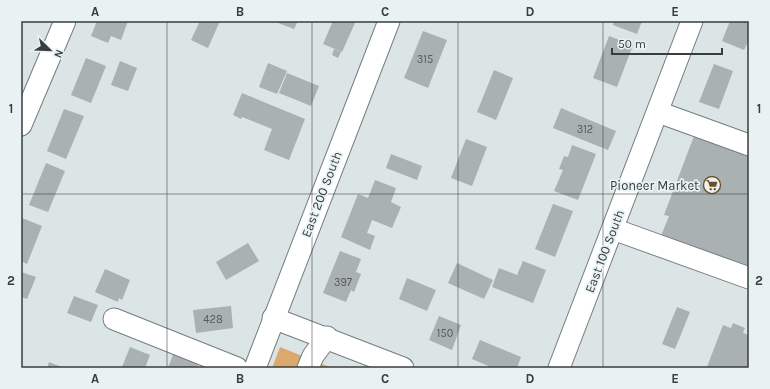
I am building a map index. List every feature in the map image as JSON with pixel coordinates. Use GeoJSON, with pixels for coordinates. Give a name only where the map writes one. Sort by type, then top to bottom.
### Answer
{"type":"FeatureCollection","features":[{"type":"Feature","properties":{"kind":"street"},"geometry":{"type":"LineString","coordinates":[[21,125],[65,21]]}},
{"type":"Feature","properties":{"kind":"street","name":"East 200 South"},"geometry":{"type":"LineString","coordinates":[[255,368],[389,21]]}},
{"type":"Feature","properties":{"kind":"street","name":"East 100 South"},"geometry":{"type":"LineString","coordinates":[[559,368],[692,21]]}},
{"type":"Feature","properties":{"kind":"street"},"geometry":{"type":"LineString","coordinates":[[658,112],[749,145]]}},
{"type":"Feature","properties":{"kind":"street"},"geometry":{"type":"LineString","coordinates":[[613,229],[749,278]]}},
{"type":"Feature","properties":{"kind":"street"},"geometry":{"type":"LineString","coordinates":[[274,318],[327,337],[403,368]]}},
{"type":"Feature","properties":{"kind":"street"},"geometry":{"type":"LineString","coordinates":[[114,319],[237,368]]}},
{"type":"Feature","properties":{"kind":"street"},"geometry":{"type":"LineString","coordinates":[[308,368],[313,356],[327,337]]}},
{"type":"Feature","properties":{"kind":"shaded area"},"geometry":{"type":"Polygon","coordinates":[[[280,347],[332,368],[272,368],[280,347]]]}},
{"type":"Feature","properties":{"kind":"building"},"geometry":{"type":"Polygon","coordinates":[[[97,21],[128,21],[121,40],[111,36],[108,43],[91,36],[97,21]]]}},
{"type":"Feature","properties":{"kind":"building"},"geometry":{"type":"Polygon","coordinates":[[[200,21],[220,21],[208,48],[191,40],[200,21]]]}},
{"type":"Feature","properties":{"kind":"building"},"geometry":{"type":"Polygon","coordinates":[[[273,21],[298,21],[294,29],[273,21]]]}},
{"type":"Feature","properties":{"kind":"building"},"geometry":{"type":"Polygon","coordinates":[[[333,21],[351,21],[355,23],[342,52],[323,44],[333,21]]]}},
{"type":"Feature","properties":{"kind":"building"},"geometry":{"type":"Polygon","coordinates":[[[614,21],[642,21],[637,34],[613,25],[614,21]]]}},
{"type":"Feature","properties":{"kind":"building"},"geometry":{"type":"Polygon","coordinates":[[[730,21],[749,21],[749,40],[744,50],[722,41],[730,21]]]}},
{"type":"Feature","properties":{"kind":"building"},"geometry":{"type":"Polygon","coordinates":[[[423,31],[447,40],[428,88],[404,78],[423,31]]]}},
{"type":"Feature","properties":{"kind":"building"},"geometry":{"type":"Polygon","coordinates":[[[609,36],[633,45],[617,87],[593,78],[609,36]]]}},
{"type":"Feature","properties":{"kind":"building"},"geometry":{"type":"Polygon","coordinates":[[[334,49],[341,52],[338,58],[332,55],[334,49]]]}},
{"type":"Feature","properties":{"kind":"building"},"geometry":{"type":"Polygon","coordinates":[[[86,58],[106,66],[91,103],[71,95],[86,58]]]}},
{"type":"Feature","properties":{"kind":"building"},"geometry":{"type":"Polygon","coordinates":[[[120,61],[137,68],[128,91],[111,85],[120,61]]]}},
{"type":"Feature","properties":{"kind":"building"},"geometry":{"type":"Polygon","coordinates":[[[268,63],[287,71],[277,94],[259,87],[268,63]]]}},
{"type":"Feature","properties":{"kind":"building"},"geometry":{"type":"Polygon","coordinates":[[[714,64],[733,71],[719,109],[699,102],[714,64]]]}},
{"type":"Feature","properties":{"kind":"building"},"geometry":{"type":"Polygon","coordinates":[[[494,70],[513,78],[496,120],[477,112],[494,70]]]}},
{"type":"Feature","properties":{"kind":"building"},"geometry":{"type":"Polygon","coordinates":[[[287,73],[319,86],[311,106],[279,93],[287,73]]]}},
{"type":"Feature","properties":{"kind":"building"},"geometry":{"type":"Polygon","coordinates":[[[242,93],[305,119],[289,160],[264,150],[272,129],[233,115],[242,93]]]}},
{"type":"Feature","properties":{"kind":"building"},"geometry":{"type":"Polygon","coordinates":[[[561,108],[616,131],[608,150],[553,128],[561,108]]]}},
{"type":"Feature","properties":{"kind":"building"},"geometry":{"type":"Polygon","coordinates":[[[64,109],[84,116],[66,159],[47,151],[64,109]]]}},
{"type":"Feature","properties":{"kind":"building","name":"Pioneer Market"},"geometry":{"type":"Polygon","coordinates":[[[694,136],[749,156],[749,263],[745,273],[659,241],[669,216],[664,215],[694,136]]]}},
{"type":"Feature","properties":{"kind":"building"},"geometry":{"type":"Polygon","coordinates":[[[466,139],[487,147],[472,186],[451,178],[466,139]]]}},
{"type":"Feature","properties":{"kind":"building"},"geometry":{"type":"Polygon","coordinates":[[[572,145],[596,154],[578,200],[554,191],[563,170],[559,169],[564,156],[568,157],[572,145]]]}},
{"type":"Feature","properties":{"kind":"building"},"geometry":{"type":"Polygon","coordinates":[[[391,154],[422,166],[417,180],[386,168],[391,154]]]}},
{"type":"Feature","properties":{"kind":"building"},"geometry":{"type":"Polygon","coordinates":[[[46,163],[65,171],[48,212],[29,205],[46,163]]]}},
{"type":"Feature","properties":{"kind":"building"},"geometry":{"type":"Polygon","coordinates":[[[375,180],[396,188],[391,202],[401,207],[392,228],[372,220],[367,233],[375,236],[370,250],[341,237],[358,194],[368,198],[375,180]]]}},
{"type":"Feature","properties":{"kind":"building"},"geometry":{"type":"Polygon","coordinates":[[[553,204],[573,211],[555,257],[535,249],[553,204]]]}},
{"type":"Feature","properties":{"kind":"building"},"geometry":{"type":"Polygon","coordinates":[[[22,218],[42,226],[27,264],[21,261],[22,218]]]}},
{"type":"Feature","properties":{"kind":"building"},"geometry":{"type":"Polygon","coordinates":[[[248,243],[259,261],[226,280],[216,262],[248,243]]]}},
{"type":"Feature","properties":{"kind":"building"},"geometry":{"type":"Polygon","coordinates":[[[340,251],[361,259],[356,272],[361,274],[354,292],[351,290],[346,302],[323,293],[340,251]]]}},
{"type":"Feature","properties":{"kind":"building"},"geometry":{"type":"Polygon","coordinates":[[[523,261],[546,270],[533,303],[492,287],[499,268],[517,275],[523,261]]]}},
{"type":"Feature","properties":{"kind":"building"},"geometry":{"type":"Polygon","coordinates":[[[457,263],[493,280],[484,299],[448,283],[457,263]]]}},
{"type":"Feature","properties":{"kind":"building"},"geometry":{"type":"Polygon","coordinates":[[[105,269],[130,280],[122,300],[119,298],[118,302],[95,292],[105,269]]]}},
{"type":"Feature","properties":{"kind":"building"},"geometry":{"type":"Polygon","coordinates":[[[21,272],[36,277],[27,299],[21,297],[21,272]]]}},
{"type":"Feature","properties":{"kind":"building"},"geometry":{"type":"Polygon","coordinates":[[[407,278],[436,290],[427,311],[399,299],[407,278]]]}},
{"type":"Feature","properties":{"kind":"building"},"geometry":{"type":"Polygon","coordinates":[[[74,296],[98,305],[91,322],[67,313],[74,296]]]}},
{"type":"Feature","properties":{"kind":"building"},"geometry":{"type":"Polygon","coordinates":[[[231,306],[233,328],[196,333],[193,310],[231,306]]]}},
{"type":"Feature","properties":{"kind":"building"},"geometry":{"type":"Polygon","coordinates":[[[677,307],[690,312],[675,349],[662,344],[677,307]]]}},
{"type":"Feature","properties":{"kind":"building"},"geometry":{"type":"Polygon","coordinates":[[[439,316],[461,325],[452,350],[429,340],[439,316]]]}},
{"type":"Feature","properties":{"kind":"building"},"geometry":{"type":"Polygon","coordinates":[[[733,323],[745,328],[743,333],[749,335],[749,368],[707,367],[723,325],[731,328],[733,323]]]}},
{"type":"Feature","properties":{"kind":"building"},"geometry":{"type":"Polygon","coordinates":[[[480,340],[521,357],[517,368],[493,368],[472,359],[480,340]]]}},
{"type":"Feature","properties":{"kind":"building"},"geometry":{"type":"Polygon","coordinates":[[[130,347],[150,355],[145,368],[122,367],[130,347]]]}},
{"type":"Feature","properties":{"kind":"building"},"geometry":{"type":"Polygon","coordinates":[[[176,347],[201,357],[197,368],[168,368],[176,347]]]}},
{"type":"Feature","properties":{"kind":"building"},"geometry":{"type":"Polygon","coordinates":[[[49,362],[64,368],[47,368],[49,362]]]}},
{"type":"Feature","properties":{"kind":"place","name":"Pioneer Market"},"geometry":{"type":"Point","coordinates":[712,185]}}]}
